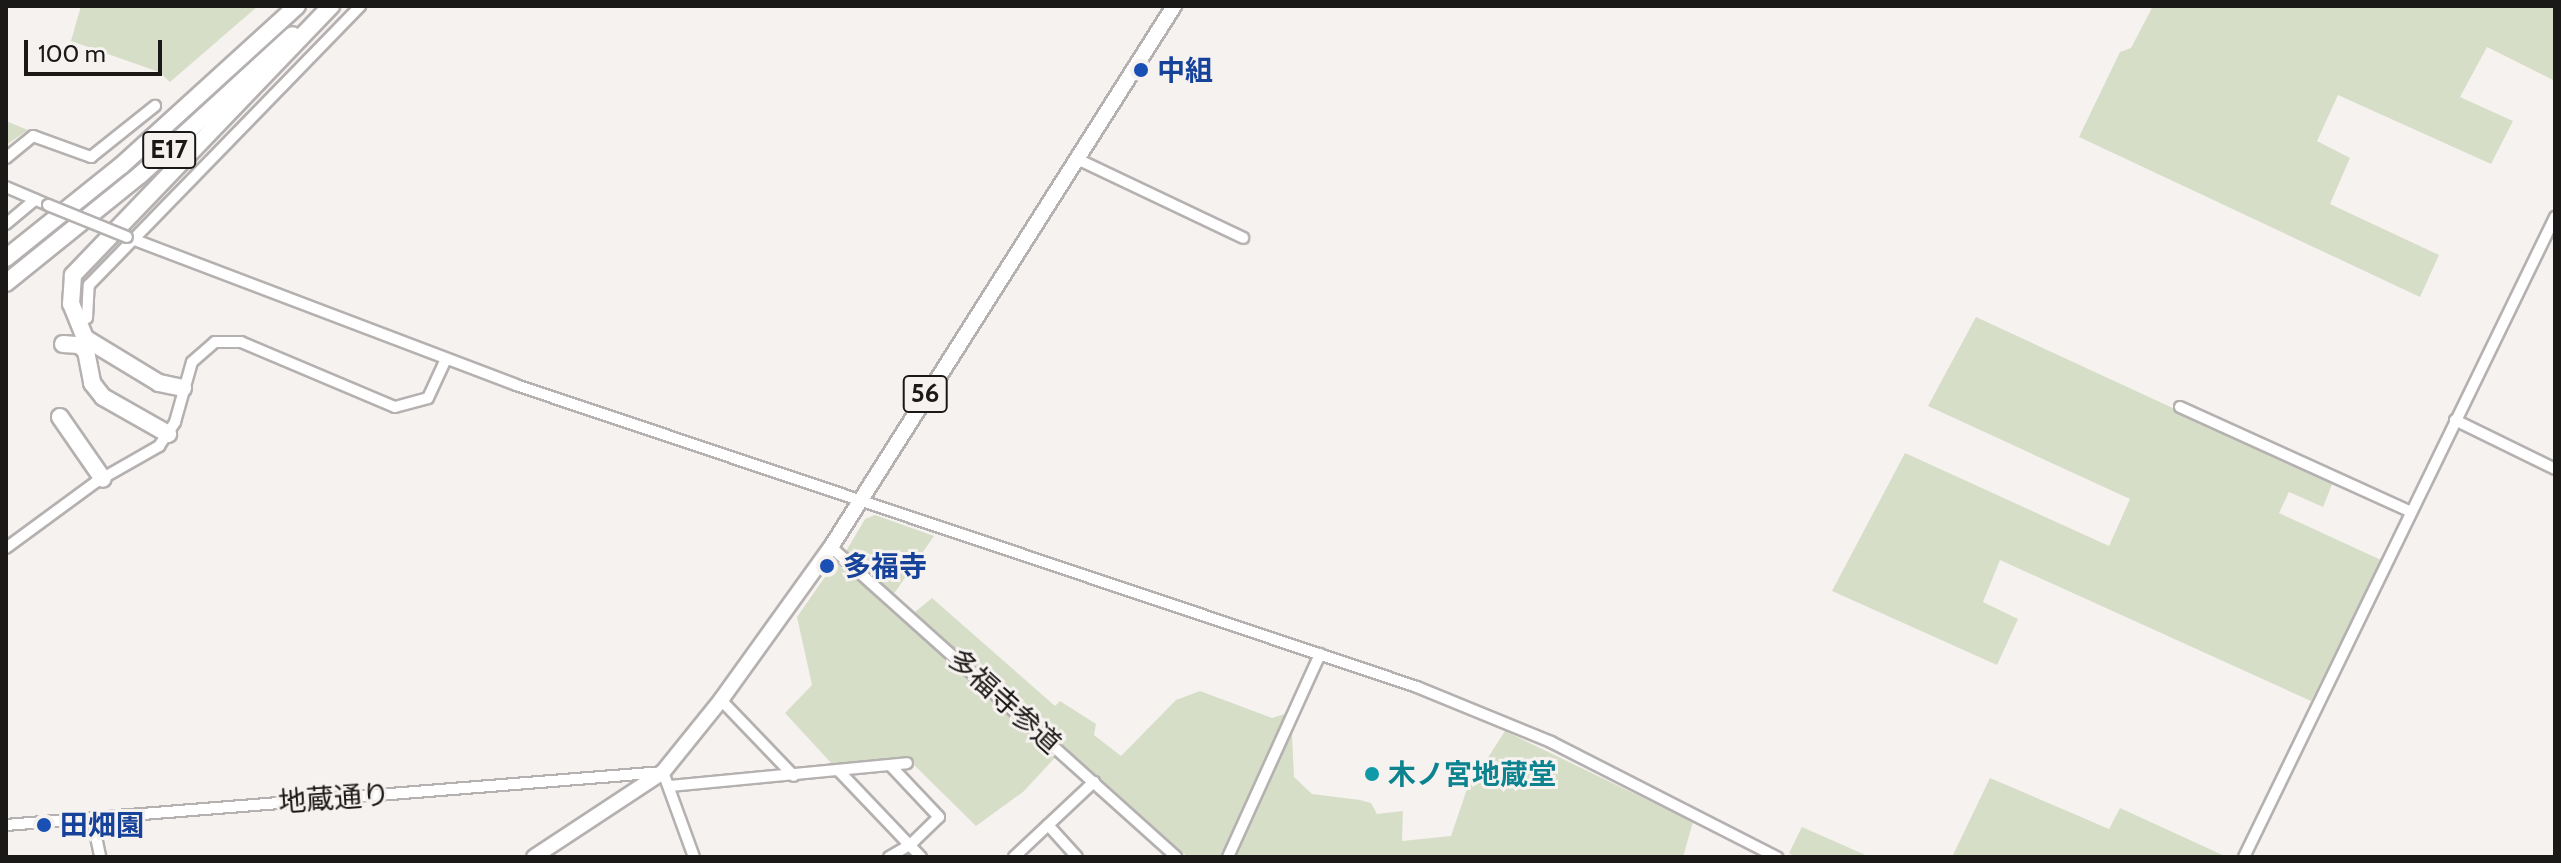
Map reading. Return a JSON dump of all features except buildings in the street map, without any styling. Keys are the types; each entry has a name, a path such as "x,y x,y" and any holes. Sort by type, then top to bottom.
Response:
{"highway":[{"name":"E17","path":"6,256 133,156 297,6"},
{"name":"E17","path":"6,283 176,144 323,6"},
{"path":"183,388 159,383 85,338 71,304 73,275 331,6"},
{"path":"63,344 79,345 86,351 92,383 103,397 168,434"},
{"path":"60,417 103,479"}],"main road":[{"name":"56","path":"534,857 663,772 721,700 831,547 1174,6"}],"street":[{"path":"87,318 89,285 360,6"},
{"path":"6,158 33,136 91,157 155,106"},
{"path":"1077,159 1243,238"},
{"path":"6,187 132,239 446,359 1320,654 1525,730 1777,857"},
{"path":"6,224 35,200"},
{"path":"2244,857 2555,217"},
{"path":"6,548 103,479 149,455 168,434 183,388 201,351 229,340 378,403 411,407 435,389 446,359"},
{"path":"2180,407 2411,512"},
{"path":"2455,420 2555,469"},
{"name":"多福寺参道","path":"831,547 1094,782 1163,853 1176,857"},
{"path":"1228,857 1320,654"},
{"path":"721,700 794,776"},
{"path":"670,786 907,763"},
{"path":"889,857 910,845 939,817 890,765"},
{"path":"839,771 921,857"},
{"path":"663,772 694,857"},
{"name":"地蔵通り","path":"6,825 663,772"},
{"path":"1014,857 1094,782"},
{"path":"92,818 100,857"},
{"path":"1048,825 1077,857"}],"green space":[{"path":"81,6 258,6 170,82 159,72 71,41"},
{"path":"2153,6 2555,6 2555,81 2487,47 2460,97 2513,121 2491,164 2338,95 2317,141 2350,158 2330,204 2439,255 2420,297 2079,137 2120,52 2131,48"},
{"path":"6,121 28,130 6,145"},
{"path":"1976,317 2333,482 2323,507 2289,492 2279,513 2381,560 2311,701 2000,560 1983,602 2018,619 1997,665 1832,591 1905,453 2109,546 2130,499 1928,406"},
{"path":"875,515 934,536 893,595 845,553 865,519"},
{"path":"836,561 904,621 932,598 1055,706 1060,701 1096,724 1094,735 1121,756 1176,700 1200,691 1272,718 1291,712 1294,777 1312,794 1371,803 1377,814 1403,811 1402,841 1451,836 1466,792 1505,731 1693,822 1683,857 1188,857 1065,747 1023,792 976,826 907,758 833,765 785,713 812,685 797,617"},
{"path":"1990,778 2109,829 2120,808 2227,857 1952,857"},
{"path":"1802,827 1870,857 1795,857 1789,853"}],"place":[{"name":"中組","path":"1141,70"},
{"name":"多福寺","path":"827,566"},
{"name":"木ノ宮地蔵堂","path":"1372,774"},
{"name":"田畑園","path":"44,825"}]}
